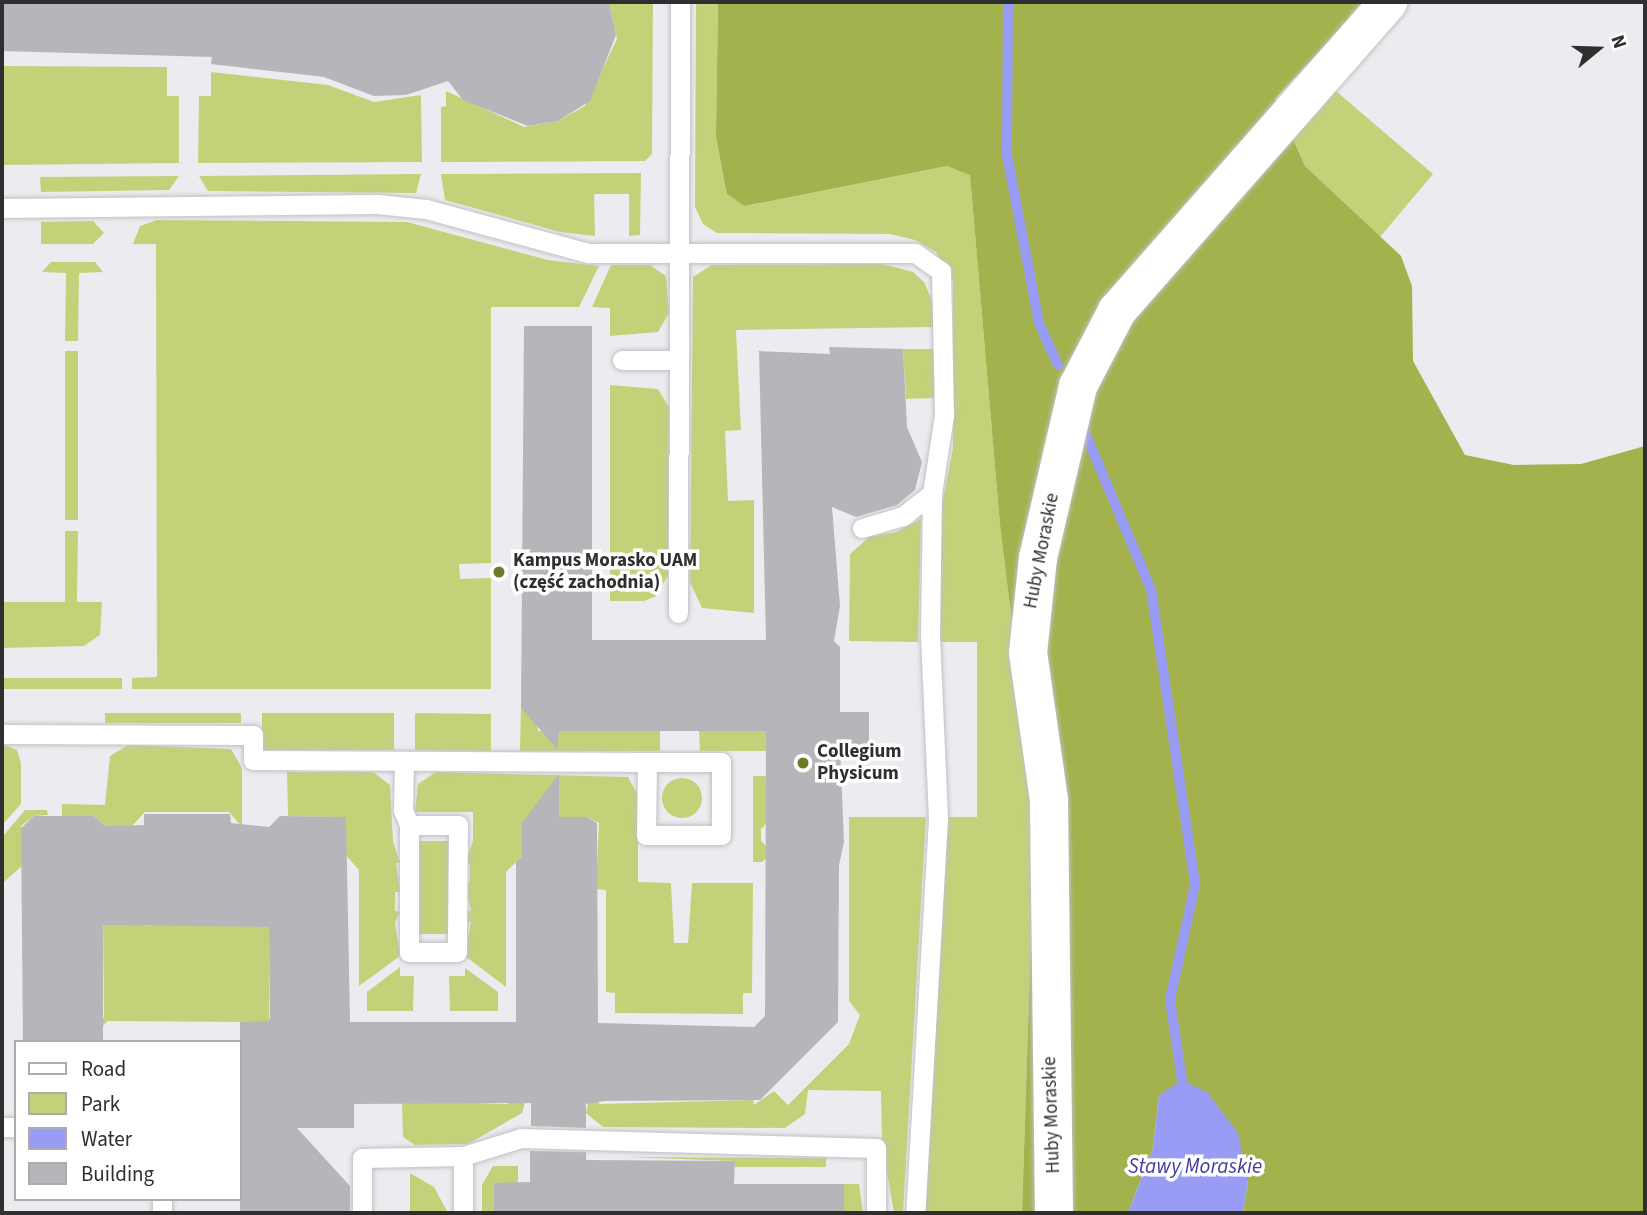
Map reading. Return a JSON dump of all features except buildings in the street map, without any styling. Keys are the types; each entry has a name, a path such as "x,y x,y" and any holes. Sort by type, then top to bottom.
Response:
{"street":[{"name":"Huby Moraskie","path":"1054,1213 1049,800 1028,653 1038,558 1077,386 1117,311 1388,2"}],"lane":[{"path":"678,613 677,360 682,253 680,2"},
{"path":"2,208 377,204 426,209 588,254 870,251 915,253 930,260 941,271 945,287 944,415 932,493 930,635 938,819 915,1213"},
{"path":"622,360 677,360"},
{"path":"862,528 903,516 932,493"},
{"path":"2,734 253,735 253,760 721,762 721,835 646,835 647,762"},
{"path":"404,761 403,810 409,825 409,952 457,952 458,825 409,825"},
{"path":"362,1213 362,1158 463,1156 521,1138 876,1148 876,1213"},
{"path":"463,1156 463,1213"}],"green space":[{"path":"609,2 653,2 652,154 645,161 441,162 441,107 446,106 446,91 524,127 558,121 585,106 617,39"},
{"path":"696,2 718,2 716,136 746,206 947,166 970,174 1000,525 1035,812 1022,1213 923,1213 947,817 977,817 977,642 939,642 942,505 953,448 953,281 936,252 915,240 890,234 717,233 703,224 695,207"},
{"path":"718,2 1365,2 1275,99 1305,166 1401,256 1412,286 1413,361 1465,455 1514,465 1581,464 1645,446 1645,1213 1243,1213 1248,1181 1159,1095 1153,1148 1128,1213 1022,1213 1035,812 1000,525 970,175 947,166 745,206 727,194 716,136"},
{"path":"2,66 167,67 167,96 179,96 179,163 2,165"},
{"path":"211,72 328,85 374,102 421,95 422,162 198,163 199,96 211,96"},
{"path":"1330,86 1433,174 1380,237 1305,166 1289,131"},
{"path":"641,173 640,235 629,236 629,194 594,194 595,236 560,232 445,200 441,174"},
{"path":"421,174 416,193 208,191 199,176"},
{"path":"179,176 169,190 41,192 40,177"},
{"path":"157,220 407,222 548,260 599,266 579,307 491,307 491,563 459,564 460,579 491,578 491,689 132,689 132,678 157,677 156,244 133,244 140,226"},
{"path":"93,221 104,233 93,244 41,244 41,222"},
{"path":"51,262 95,262 103,272 79,273 78,341 65,341 66,273 42,272"},
{"path":"883,264 913,272 924,282 935,308 934,327 736,330 741,430 725,431 728,501 754,500 754,613 702,608 690,582 693,277 712,265"},
{"path":"611,265 650,265 666,276 669,313 658,332 610,336 610,308 592,307"},
{"path":"903,349 934,349 934,398 906,399"},
{"path":"65,351 78,351 78,520 65,520"},
{"path":"610,385 658,389 669,407 668,575 656,596 644,601 610,601"},
{"path":"921,519 918,642 849,641 850,554 869,537 896,532"},
{"path":"65,531 78,531 77,602 102,602 100,635 84,646 2,648 2,602 65,602"},
{"path":"2,678 122,678 122,689 2,689"},
{"path":"521,708 537,713 538,731 660,731 660,751 520,751"},
{"path":"105,713 241,713 241,723 105,723"},
{"path":"262,713 394,713 394,750 262,750"},
{"path":"415,713 491,714 491,751 415,750"},
{"path":"699,731 766,731 766,751 700,751"},
{"path":"4,745 17,750 21,763 21,804 4,823"},
{"path":"128,745 231,749 242,768 242,827 229,812 145,812 131,827 105,826 94,816 62,816 62,804 105,805 110,756"},
{"path":"287,772 373,772 390,785 393,841 400,863 396,863 400,892 395,892 395,911 400,912 395,922 400,956 359,986 359,870 342,851 345,822 339,817 288,816"},
{"path":"436,772 628,777 638,795 638,882 671,883 674,943 688,943 692,883 753,883 752,993 743,993 743,1014 615,1013 615,993 606,992 606,890 596,889 599,823 587,817 527,817 522,823 526,852 506,872 506,987 465,956 471,922 465,922 465,912 471,911 465,883 470,882 470,864 465,863 473,841 473,812 415,812 418,784"},
{"path":"753,776 766,776 766,812 771,818 761,829 761,841 773,852 762,862 753,862"},
{"path":"682,778 696,784 702,798 696,812 682,818 668,812 662,798 668,784"},
{"path":"25,810 47,810 48,815 34,816 21,826 23,865 4,882 4,835"},
{"path":"849,817 926,817 903,1213 894,1213 882,1143 881,1091 808,1090 805,1114 785,1128 603,1127 586,1113 590,1094 600,1104 753,1100 754,1105 774,1091 788,1105 849,1044 860,1015 849,1001"},
{"path":"415,841 451,841 451,934 415,934"},
{"path":"270,888 269,1018 279,1028 245,1022 108,1021 97,1031 94,1027 104,1017 103,915 147,926"},
{"path":"400,967 400,976 414,976 413,1011 367,1011 367,992"},
{"path":"465,968 498,992 498,1011 450,1011 449,976 465,976"},
{"path":"522,1094 526,1099 522,1113 468,1144 415,1145 403,1137 402,1101 507,1104"},
{"path":"625,1157 826,1158 826,1167 735,1167 735,1161"},
{"path":"493,1166 518,1166 518,1183 494,1183 494,1213 482,1213 482,1185"},
{"path":"410,1173 434,1187 448,1213 410,1213"},
{"path":"844,1184 859,1184 863,1213 844,1213"}],"water":[{"name":"Stawy Moraskie","path":"1182,1080 1207,1092 1238,1133 1248,1181 1243,1213 1128,1213 1153,1148 1159,1095"}],"waterway":[{"path":"1008,2 1007,155 1039,323 1058,365"},
{"path":"1084,430 1151,589 1195,885 1170,1000 1182,1080"}],"place":[{"name":"Kampus Morasko UAM (część zachodnia)","path":"499,572"},
{"name":"Collegium Physicum","path":"803,763"}]}
